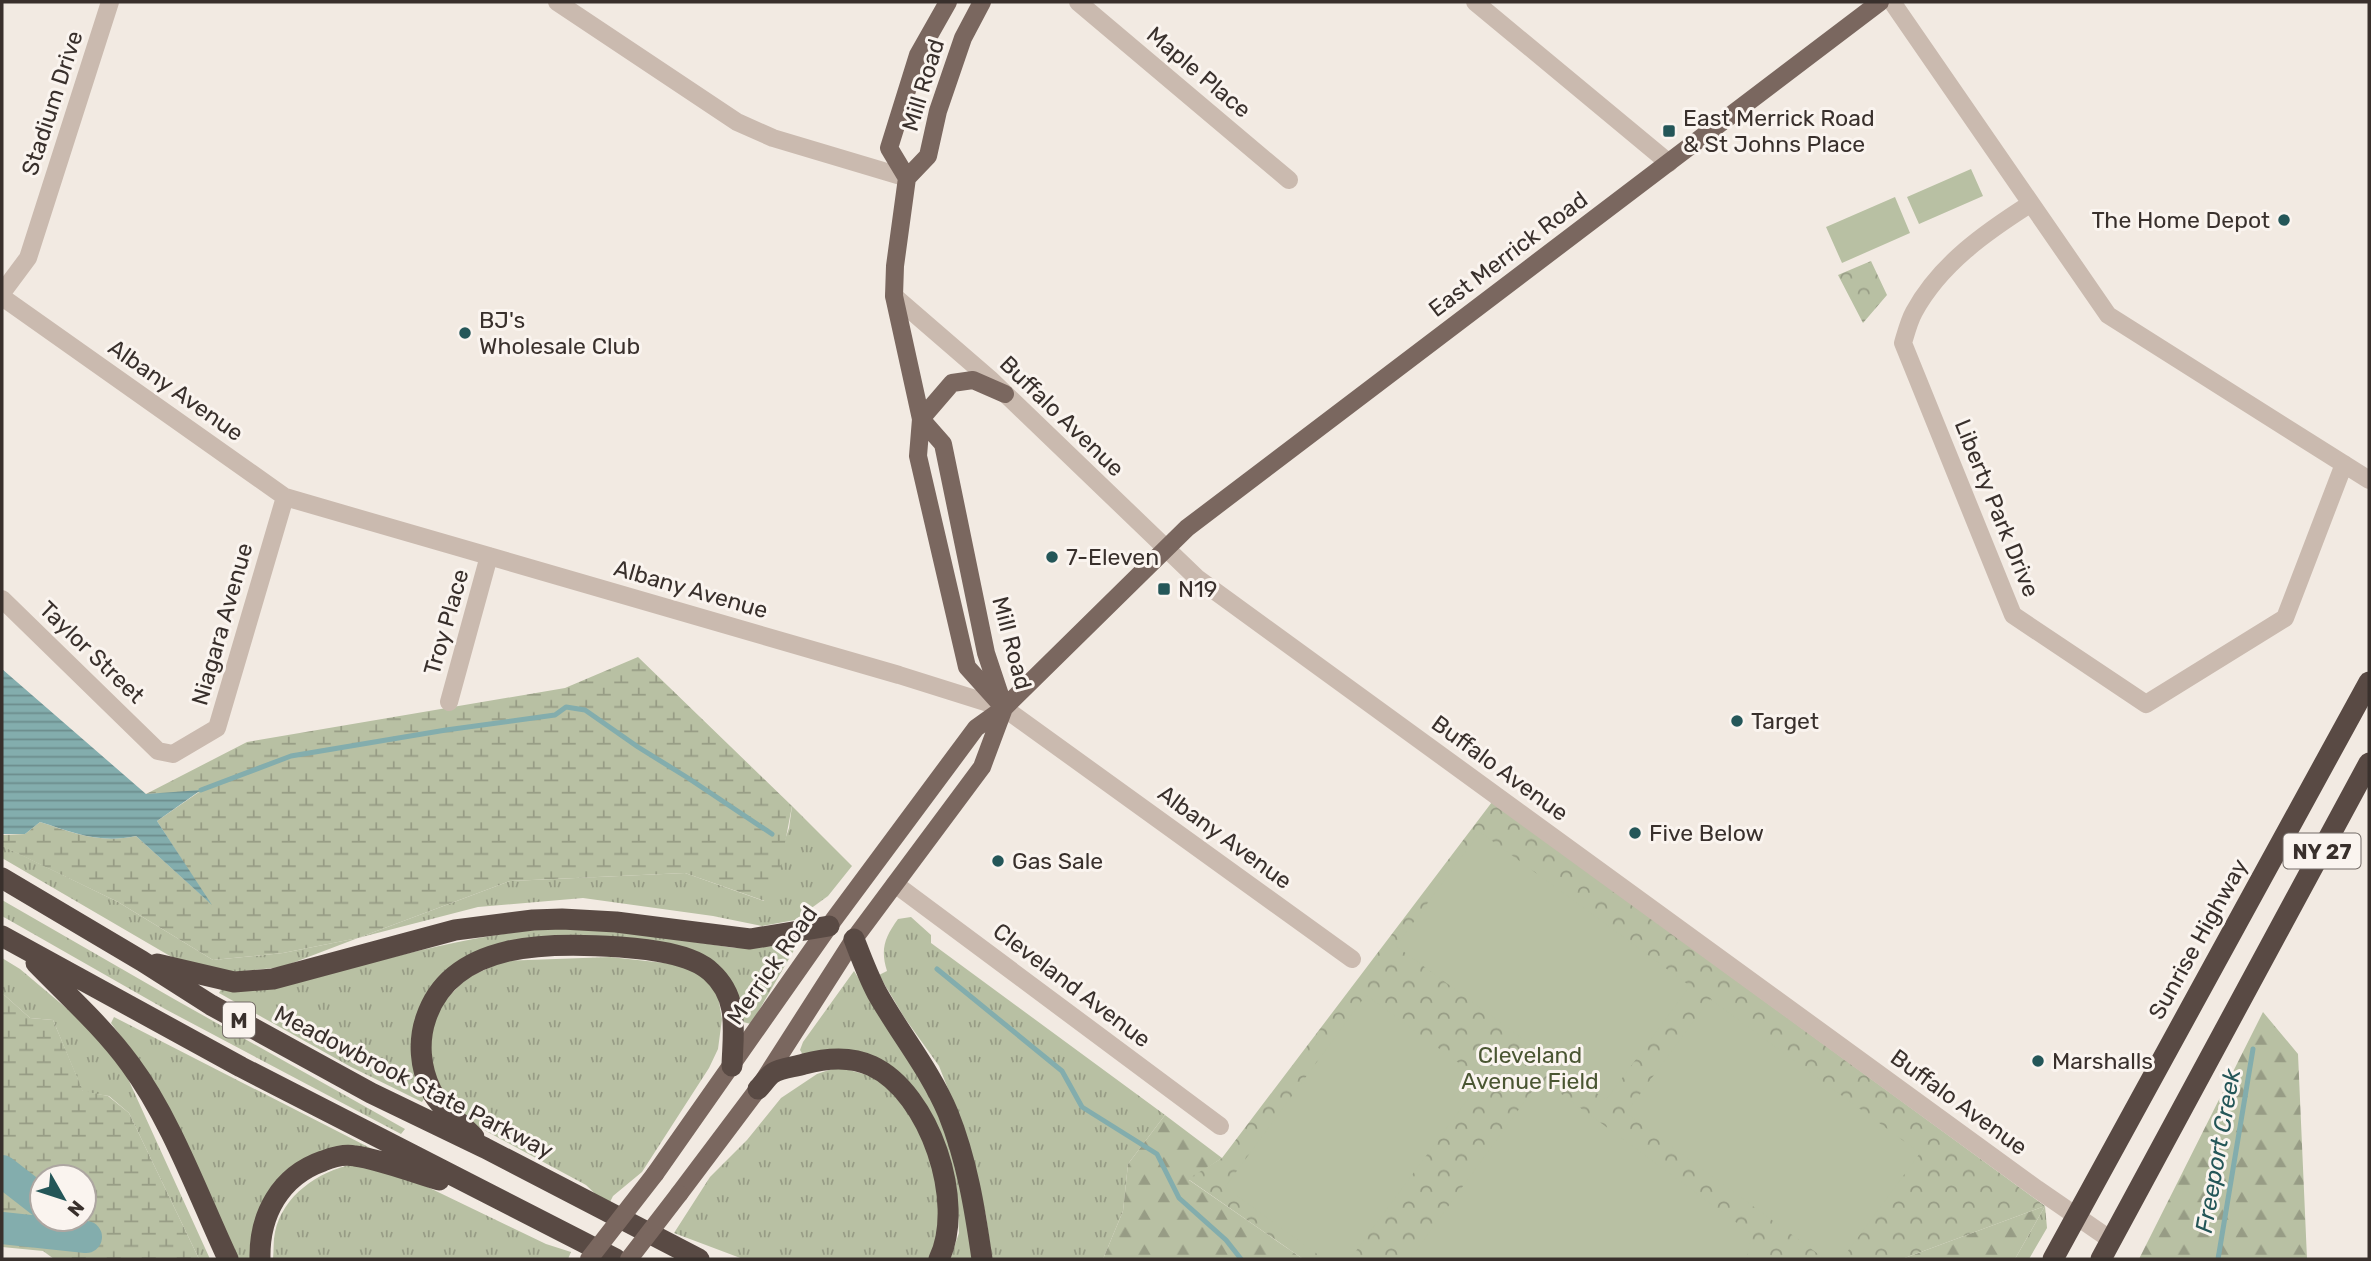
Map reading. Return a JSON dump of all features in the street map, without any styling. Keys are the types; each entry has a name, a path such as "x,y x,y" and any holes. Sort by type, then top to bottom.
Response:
{"highway":[{"name":"Sunrise Highway","path":"2053,1259 2369,681"},
{"name":"NY 27","path":"2101,1259 2369,762"},
{"name":"Meadowbrook State Parkway","path":"2,878 211,1005 371,1093 699,1259"},
{"path":"142,961 234,982 273,979 485,924 562,919 616,922 750,939 829,926"},
{"name":"M","path":"2,936 241,1067 616,1259"},
{"path":"853,939 876,991 929,1074 947,1111 958,1142 975,1211 982,1259"},
{"path":"485,1149 432,1093 423,1071 421,1048 429,1009 440,989 456,973 479,959 505,952 557,945 590,945 643,949 692,960 711,971 727,993 733,1009 732,1066"},
{"path":"23,948 112,1041 132,1066 160,1112 228,1259"},
{"path":"758,1088 773,1073 819,1060 847,1059 870,1065 887,1075 909,1095 936,1149 945,1182 949,1218 945,1247 939,1259"},
{"path":"260,1259 262,1225 280,1191 286,1183 309,1166 331,1158 352,1155 481,1192"}],"main road":[{"name":"Mill Road","path":"907,178 889,148 918,55 948,2"},
{"name":"Mill Road","path":"982,2 963,38 938,111 928,156 907,178 895,266 894,296 921,419 918,456 967,667 1004,708"},
{"name":"East Merrick Road","path":"1167,547 1187,528 1275,460 1880,2"},
{"path":"921,419 952,383 974,380 1005,394"},
{"name":"Mill Road","path":"921,419 943,444 986,653 1004,708"},
{"name":"Merrick Road","path":"589,1259 655,1174 829,926 976,728 1004,708 1167,547"},
{"name":"Merrick Road","path":"629,1259 758,1088 853,939 982,767 1004,708"}],"street":[{"name":"Stadium Drive","path":"2,295 28,258 110,2"},
{"path":"557,2 737,122 773,138 907,178"},
{"name":"Maple Place","path":"1077,2 1289,180"},
{"path":"1475,2 1670,163"},
{"path":"1892,2 2108,314 2369,480"},
{"name":"Liberty Park Drive","path":"2030,204 1985,233 1937,278 1913,313 1903,343 2013,615 2146,704 2285,618 2344,464"},
{"name":"Albany Avenue","path":"2,295 285,497 900,675 1004,708 1352,960"},
{"name":"Buffalo Avenue","path":"894,296 1005,394 1198,578 2111,1240"},
{"name":"Niagara Avenue","path":"147,741 158,751 173,754 217,728 285,497"},
{"name":"Troy Place","path":"449,702 489,556"},
{"name":"Taylor Street","path":"2,599 147,741"},
{"name":"Cleveland Avenue","path":"895,884 1220,1126"}],"green space":[{"path":"1971,169 1983,196 1919,224 1907,197"},
{"path":"1895,197 1910,233 1842,263 1826,227"},
{"path":"1871,261 1887,295 1863,323 1838,275"},
{"path":"638,657 792,806 780,869 765,901 685,873 510,881 358,938 283,953 213,960 118,902 2,846 3,835 25,834 40,822 99,838 136,836 209,902 157,821 199,792 146,794 247,742 565,688"},
{"name":"Cleveland Avenue Field","path":"1492,802 2045,1206 1902,1259 1303,1259 1188,1179 1222,1158"},
{"path":"792,806 852,866 828,896 795,920 762,926 713,916 583,898 478,907 358,938 510,881 685,873 764,901 789,828"},
{"path":"1480,832 1690,986 1606,1100 1396,946"},
{"path":"2,834 3,846 118,902 213,960 283,953 358,938 282,967 224,973 182,963 2,858"},
{"path":"2,900 405,1129 401,1134 165,1009 2,916"},
{"path":"911,917 931,935 931,943 1165,1115 1128,1164 1123,1211 1103,1259 992,1259 986,1216 967,1137 939,1066 904,1017 879,975 887,971 884,950 890,932 898,919"},
{"path":"558,928 614,930 735,948 797,945 751,1024 743,1022 734,990 714,965 524,941 435,985 425,1097 422,1102 351,1067 219,993 222,988 279,986 463,941"},
{"path":"610,957 674,964 700,972 721,995 719,1002 722,1019 718,1049 709,1068 642,1172 613,1196 608,1206 586,1185 471,1123 453,1110 434,1077 428,1039 442,1003 467,978 504,961"},
{"path":"2,958 20,969 84,1023 124,1070 210,1259 199,1259 129,1113 109,1096 83,1092 53,1020 30,1018 2,993"},
{"path":"854,971 899,1041 939,1114 957,1167 975,1259 950,1259 959,1233 957,1192 941,1141 911,1085 803,1055 800,1050"},
{"path":"2,993 30,1018 53,1020 83,1091 108,1096 129,1113 199,1259 54,1259 43,1251 2,1247"},
{"path":"1366,995 1482,1080 1350,1259 1324,1259 1225,1187"},
{"path":"1710,999 1920,1153 1842,1259 1825,1259 1626,1113"},
{"path":"2263,1012 2298,1054 2307,1259 2139,1259"},
{"path":"114,1017 376,1151 296,1165 255,1259 236,1259 136,1057 111,1023"},
{"path":"838,1067 882,1079 911,1112 931,1159 944,1220 934,1259 743,1259 674,1233 710,1177 747,1140 781,1098 817,1074"},
{"path":"1541,1079 1752,1234 1746,1259 1410,1259"},
{"path":"1165,1115 1222,1158 1189,1180 1303,1259 1103,1259 1123,1211 1128,1164"},
{"path":"353,1164 411,1179 546,1244 571,1252 568,1259 273,1259 274,1235 279,1219 294,1196 315,1179"},
{"path":"2045,1206 2047,1228 2029,1259 2015,1259"},
{"path":"2045,1206 2015,1259 1902,1259"}],"water":[{"path":"2,669 146,794 201,790 157,821 212,905 136,836 99,838 40,822 25,834 2,834"}],"waterway":[{"path":"201,790 291,756 555,715 566,707 585,710 772,834"},
{"path":"937,969 1062,1071 1082,1107 1157,1154 1179,1198 1226,1240 1241,1259"},
{"name":"Freeport Creek","path":"2218,1259 2253,1049"},
{"path":"2,1171 28,1191"},
{"path":"2,1228 86,1237"}],"place":[{"name":"East Merrick Road & St Johns Place","path":"1669,131"},
{"name":"The Home Depot","path":"2284,220"},
{"name":"BJ's Wholesale Club","path":"465,333"},
{"name":"7-Eleven","path":"1052,557"},
{"name":"N19","path":"1164,589"},
{"name":"Target","path":"1737,721"},
{"name":"Five Below","path":"1635,833"},
{"name":"Gas Sale","path":"998,861"},
{"name":"Marshalls","path":"2038,1061"}]}
